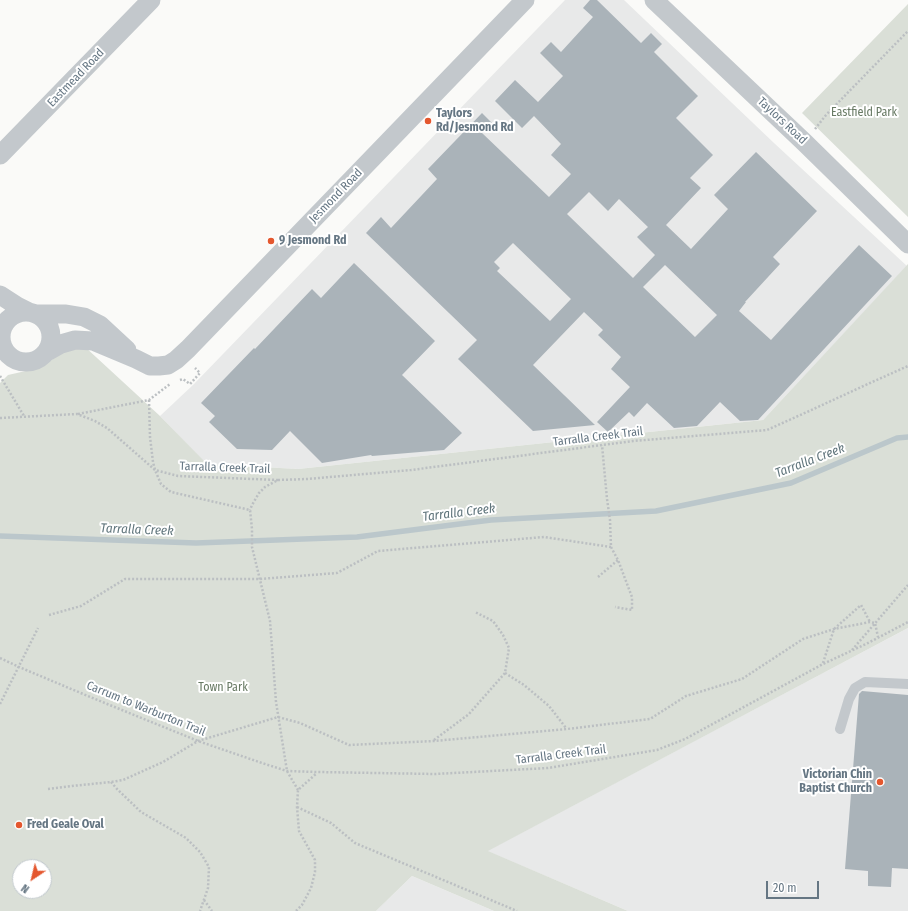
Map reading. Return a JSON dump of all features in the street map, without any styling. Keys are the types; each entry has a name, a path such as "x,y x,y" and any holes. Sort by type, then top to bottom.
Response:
{"street":[{"name":"Eastmead Road","path":"0,155 151,0"},
{"name":"Jesmond Road","path":"45,353 61,344 75,340 93,341 150,366 168,365 176,360 526,0"},
{"name":"Taylors Road","path":"654,0 804,142 908,244"},
{"path":"0,295 17,306 43,318 50,331 51,339 45,353 40,358 0,368"},
{"path":"27,362 10,356 5,350 1,342 1,330 5,323 15,314 22,312 33,313"},
{"name":"Jesmond Road","path":"33,313 66,314 84,317 100,325 136,359"}],"lane":[{"path":"840,729 848,699 855,688 866,682 908,684"}],"path":[{"path":"804,142 826,115 908,31"},
{"path":"178,380 183,379 190,384 200,373 181,356"},
{"name":"Tarralla Creek Trail","path":"0,418 77,414 95,421 107,428 155,470 178,476 278,480 307,479 411,470 633,441 767,430 908,366"},
{"path":"0,376 24,416"},
{"path":"77,414 149,400 166,386 174,382"},
{"path":"149,400 150,437 153,462 161,484 171,492 250,510 252,547 270,621 276,702 287,771 298,790 297,807 299,831 315,860 315,872 311,888 302,905 296,911"},
{"path":"602,445 610,520 611,546 632,597 632,610 615,607"},
{"name":"Tarralla Creek Trail","path":"250,510 259,492 278,480"},
{"path":"49,615 81,606 125,579 260,579 337,573 378,551 544,537 611,546"},
{"path":"598,577 618,560"},
{"path":"851,651 908,585"},
{"path":"823,664 834,629 861,605 870,622"},
{"path":"434,741 470,714 505,673 509,648 503,635 493,622 475,612"},
{"path":"48,789 123,780 163,762 198,741 278,718 300,724 349,745 434,741 567,729 650,719 686,696 742,679 803,639 834,629 870,622 875,623"},
{"name":"Tarralla Creek Trail","path":"287,771 435,774 548,768 656,750 685,739 823,664 908,622"},
{"path":"875,623 878,638"},
{"path":"0,704 38,628"},
{"name":"Carrum to Warburton Trail","path":"0,658 198,741 287,771"},
{"path":"505,673 524,685 549,706 567,729"},
{"path":"298,790 317,772"},
{"path":"111,782 117,790 141,812 186,838 200,852 209,867 208,888 200,911"},
{"path":"297,807 330,823 355,843 517,911"},
{"path":"204,900 212,911"}],"shaded area":[{"path":"565,0 624,0 774,143 907,266 763,420 298,469 206,464 160,416 194,384"},
{"path":"908,628 908,911 628,911 487,851"},
{"path":"412,876 494,911 376,911"}],"green space":[{"name":"Eastfield Park","path":"908,4 908,217 802,113"},
{"name":"Town Park","path":"908,264 908,628 488,851 628,911 494,911 412,876 376,911 0,911 0,383 8,375 39,368 62,353 84,346 160,416 207,464 298,469 763,420"}],"building":[{"path":"590,0 597,0 641,43 651,33 662,44 654,52 698,96 676,118 713,155 690,178 701,188 666,225 691,249 728,209 714,195 756,152 817,211 773,257 780,264 745,302 739,311 771,340 859,245 892,276 758,420 740,421 720,402 697,426 674,428 647,403 634,417 629,412 608,432 597,422 630,387 611,369 621,357 598,335 603,330 584,312 533,365 595,425 533,431 458,359 477,340 366,233 381,217 391,228 437,179 428,169 482,113 492,123 482,133 549,197 571,174 551,155 561,144 534,116 522,128 495,101 515,80 538,102 563,76 540,53 551,42 561,52 593,17 583,8","holes":["589,192 608,211 619,199 648,227 637,237 655,255 633,278 567,214","513,243 571,299 550,321 497,271 500,268 494,262","665,265 717,315 695,337 643,287"]},
{"path":"354,263 435,341 402,375 462,433 444,450 371,455 322,463 290,431 272,450 237,449 209,422 215,416 201,403 312,289 321,298"},
{"name":"Victorian Chin Baptist Church","path":"862,691 908,695 908,869 892,868 891,887 868,886 868,871 845,869 859,694"}],"waterway":[{"name":"Tarralla Creek","path":"0,536 196,543 357,537 491,520 656,511 791,483 897,438 908,437"}],"place":[{"name":"Taylors Rd/Jesmond Rd","path":"428,121"},
{"name":"9 Jesmond Rd","path":"271,241"},
{"name":"Victorian Chin Baptist Church","path":"880,782"},
{"name":"Fred Geale Oval","path":"19,825"}]}
